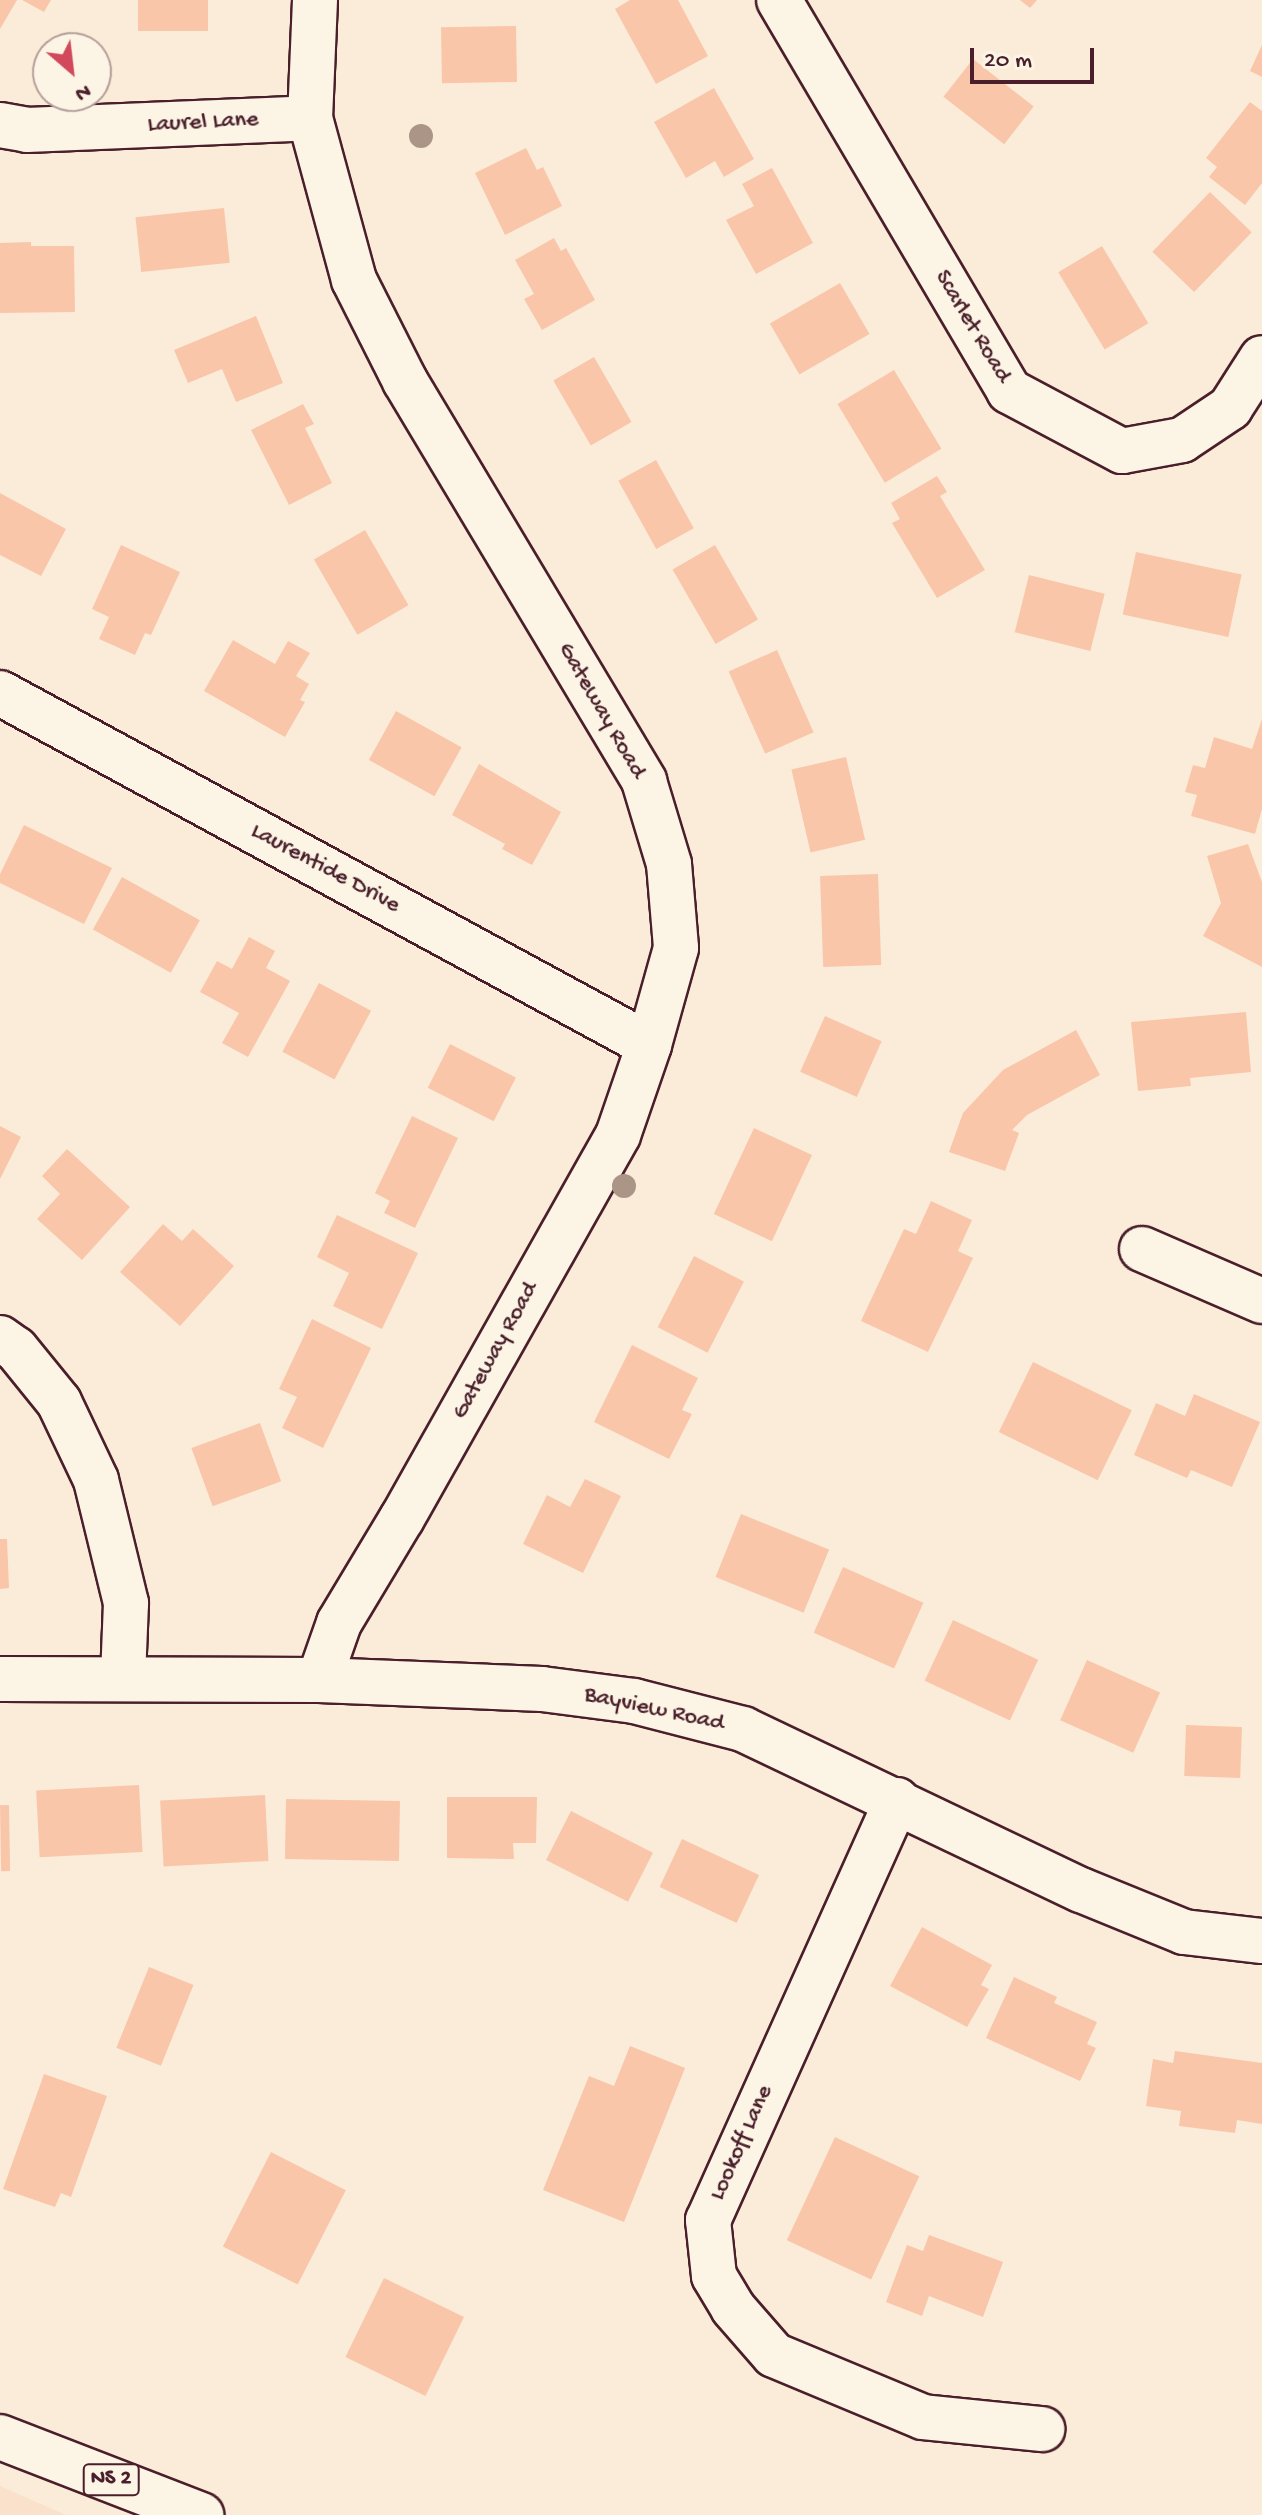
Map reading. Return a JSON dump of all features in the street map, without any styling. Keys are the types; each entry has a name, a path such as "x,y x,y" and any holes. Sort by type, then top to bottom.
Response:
{"street":[{"name":"Gateway Road","path":"315,0 310,118 354,280 405,381 644,781 669,864 676,948 649,1045 618,1135 410,1505 339,1623 319,1680"},
{"name":"Scarlet Road","path":"800,10 1009,391 1122,451 1182,440 1230,408 1262,358"},
{"name":"Laurel Lane","path":"0,125 27,130 310,118"},
{"name":"Laurentide Drive","path":"0,693 649,1045"},
{"path":"1142,1249 1262,1301"},
{"path":"0,1338 16,1349 59,1402 96,1480 126,1603 123,1679"},
{"name":"Bayview Road","path":"0,1679 319,1680 542,1689 634,1701 743,1729 1081,1890 1184,1932 1262,1941"},
{"name":"Lookoff Lane","path":"897,1800 708,2220 714,2276 733,2308 774,2355 923,2417 1042,2429"},
{"name":"NS 2","path":"0,2437 201,2515"}],"shaded area":[{"path":"0,2486 66,2515 0,2515"}],"building":[{"path":"0,0 17,0 0,29"},
{"path":"22,0 51,0 44,12"},
{"path":"138,0 208,0 208,31 138,31"},
{"path":"630,0 678,0 708,56 656,84 615,9"},
{"path":"1020,0 1037,0 1030,8"},
{"path":"516,26 517,82 442,83 441,27"},
{"path":"1262,45 1262,77 1250,71"},
{"path":"973,59 1034,106 1004,144 943,97"},
{"path":"714,88 754,159 724,177 715,161 686,178 654,122"},
{"path":"1250,102 1262,111 1262,183 1245,205 1209,177 1217,167 1206,158"},
{"path":"526,148 537,170 543,167 562,206 505,235 475,173"},
{"path":"772,168 813,243 756,274 726,220 754,206 742,184"},
{"path":"1210,192 1252,232 1194,292 1152,252"},
{"path":"224,208 230,263 141,272 135,217"},
{"path":"554,238 561,251 566,248 595,300 542,330 524,299 534,294 515,260"},
{"path":"31,242 31,246 74,246 75,312 0,313 0,243"},
{"path":"1102,246 1148,323 1105,349 1058,272"},
{"path":"840,283 870,334 799,375 770,324"},
{"path":"256,316 283,383 236,402 222,369 188,383 174,350"},
{"path":"594,357 632,422 591,445 553,381"},
{"path":"894,370 941,449 885,483 837,404"},
{"path":"303,404 314,424 305,428 332,483 289,505 251,430"},
{"path":"656,460 694,528 656,549 618,481"},
{"path":"937,476 947,492 940,496 985,570 937,598 892,523 900,519 891,503"},
{"path":"0,493 66,529 41,576 0,555"},
{"path":"365,530 409,605 357,635 314,560"},
{"path":"121,545 180,572 151,635 145,633 135,655 99,639 109,617 92,609"},
{"path":"715,545 758,619 716,644 673,570"},
{"path":"1136,552 1242,574 1228,637 1123,615"},
{"path":"1029,575 1105,594 1090,651 1015,632"},
{"path":"233,640 275,664 288,641 310,653 296,676 309,684 300,700 305,702 285,737 204,691"},
{"path":"777,650 814,732 765,754 729,672"},
{"path":"396,711 462,747 434,796 369,760"},
{"path":"1262,719 1262,809 1255,834 1191,816 1197,795 1185,792 1193,765 1205,768 1214,737 1252,749"},
{"path":"846,757 865,840 811,852 791,770"},
{"path":"479,764 561,812 532,865 502,849 505,844 452,815"},
{"path":"24,825 112,868 84,924 0,883 0,874"},
{"path":"1248,844 1262,882 1262,967 1203,936 1221,903 1207,856"},
{"path":"878,874 881,965 823,967 820,876"},
{"path":"122,877 200,920 171,973 93,929"},
{"path":"249,937 275,951 266,968 290,981 248,1057 222,1043 239,1013 200,992 217,961 232,969"},
{"path":"319,983 371,1011 334,1080 282,1052"},
{"path":"1246,1012 1251,1072 1190,1078 1191,1086 1138,1091 1131,1022"},
{"path":"825,1016 882,1041 857,1097 800,1072"},
{"path":"1076,1030 1100,1075 1027,1115 1012,1130 1019,1133 1005,1171 949,1152 963,1113 1003,1070"},
{"path":"450,1044 516,1078 494,1121 428,1088"},
{"path":"412,1116 458,1138 415,1228 384,1213 390,1201 375,1193"},
{"path":"0,1126 21,1137 0,1179"},
{"path":"754,1128 812,1155 772,1241 714,1214"},
{"path":"67,1149 130,1207 82,1260 37,1219 60,1194 42,1176"},
{"path":"931,1201 972,1220 958,1251 973,1258 928,1352 861,1321 904,1229 916,1234"},
{"path":"337,1215 418,1253 382,1329 333,1306 349,1273 317,1257"},
{"path":"163,1224 182,1241 193,1229 234,1266 180,1326 120,1272"},
{"path":"694,1256 744,1281 708,1353 658,1327"},
{"path":"312,1319 371,1348 323,1448 282,1428 297,1397 279,1389"},
{"path":"632,1345 698,1378 682,1410 692,1414 669,1459 594,1422"},
{"path":"1033,1362 1132,1410 1098,1480 999,1432"},
{"path":"1194,1394 1260,1422 1232,1487 1191,1470 1187,1478 1134,1455 1156,1403 1185,1416"},
{"path":"260,1423 281,1481 213,1506 191,1448"},
{"path":"585,1479 621,1496 583,1573 523,1544 547,1495 570,1507"},
{"path":"741,1514 829,1550 804,1613 716,1577"},
{"path":"0,1539 7,1539 9,1588 0,1589"},
{"path":"843,1567 923,1603 894,1669 814,1633"},
{"path":"953,1620 1038,1660 1010,1720 925,1681"},
{"path":"1087,1660 1160,1693 1133,1753 1060,1720"},
{"path":"1186,1725 1242,1727 1240,1778 1184,1776"},
{"path":"139,1785 143,1852 40,1857 36,1790"},
{"path":"265,1795 268,1861 164,1866 160,1800"},
{"path":"447,1797 537,1797 536,1843 513,1843 514,1859 447,1858"},
{"path":"286,1799 400,1801 399,1861 285,1859"},
{"path":"0,1805 9,1805 10,1871 1,1871"},
{"path":"571,1811 653,1853 628,1902 546,1860"},
{"path":"682,1839 759,1875 737,1923 660,1887"},
{"path":"922,1927 992,1965 981,1985 989,1989 967,2027 890,1986"},
{"path":"149,1967 194,1985 161,2066 116,2048"},
{"path":"1014,1977 1057,1997 1054,2003 1097,2022 1087,2044 1096,2048 1080,2081 986,2038"},
{"path":"630,2046 685,2068 624,2222 543,2190 589,2076 614,2086"},
{"path":"1175,2051 1262,2063 1262,2124 1237,2120 1235,2133 1179,2126 1181,2111 1146,2106 1153,2059 1173,2063"},
{"path":"44,2074 107,2096 71,2197 61,2193 55,2207 3,2189"},
{"path":"835,2137 919,2176 871,2280 787,2240"},
{"path":"271,2152 346,2190 298,2285 223,2246"},
{"path":"929,2235 1003,2262 983,2317 929,2296 922,2316 886,2302 907,2245 923,2251"},
{"path":"384,2278 464,2317 425,2396 345,2357"}]}
